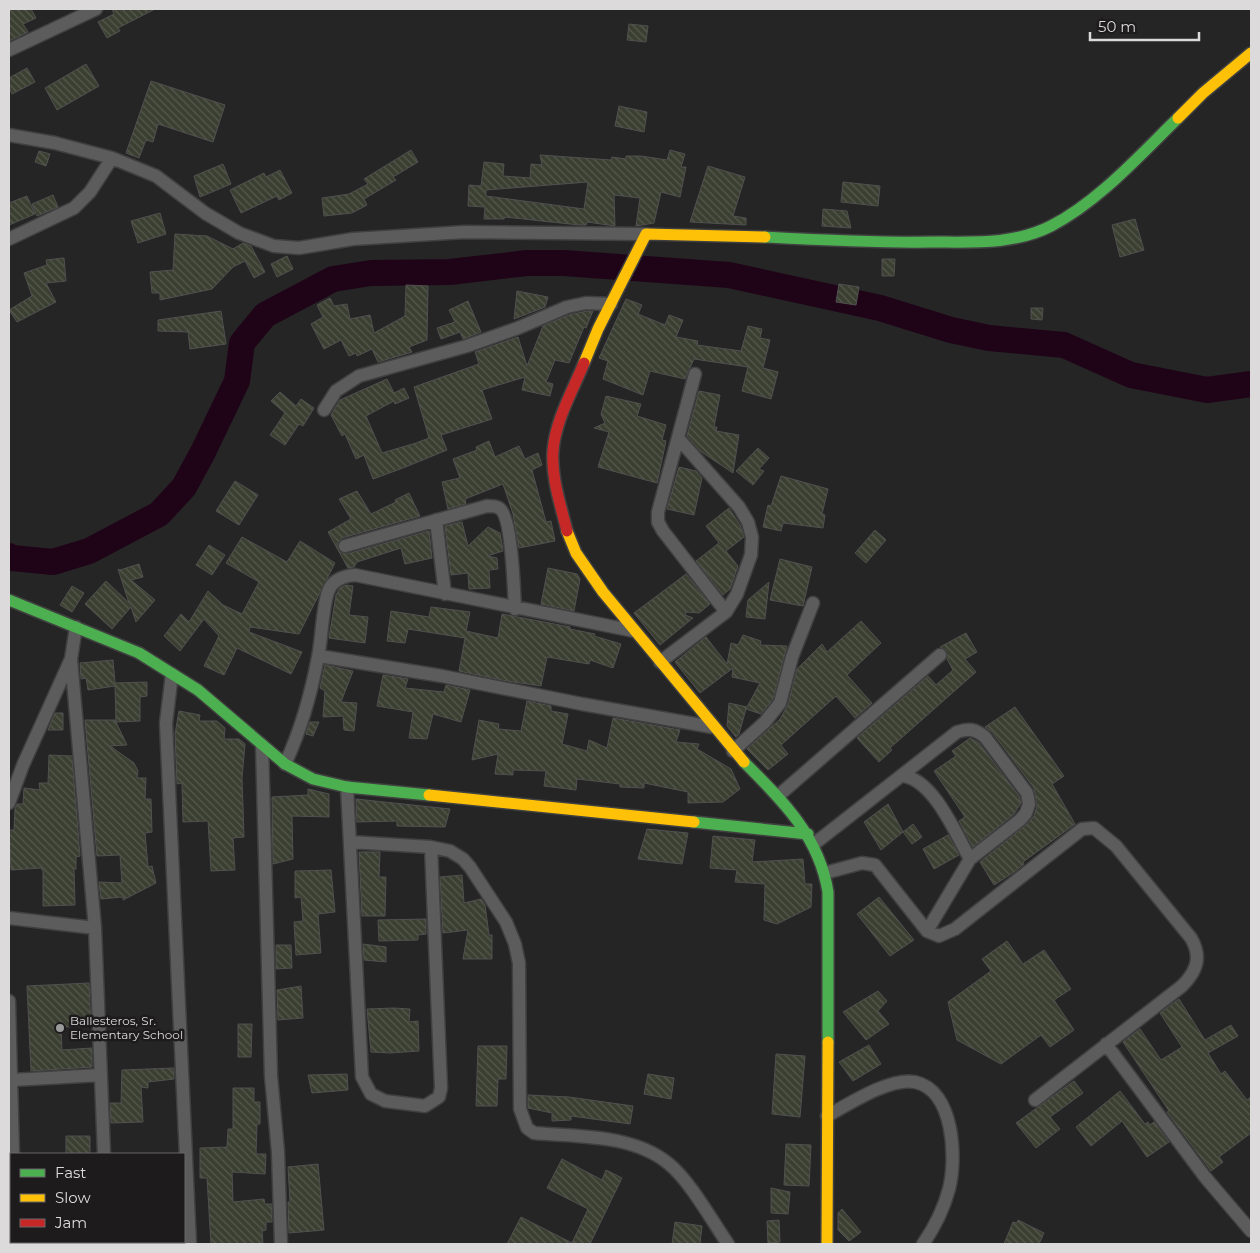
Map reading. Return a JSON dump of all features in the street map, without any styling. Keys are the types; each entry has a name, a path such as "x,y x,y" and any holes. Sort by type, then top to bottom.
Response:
{"main road":[{"path":"827,1244 828,892 825,873 811,839 778,796 712,727 634,632 576,553 567,533 554,474 553,450 560,423 598,329 646,234 744,236 866,243 984,242 1019,238 1050,226 1080,207 1125,170 1203,93 1251,53"},
{"path":"9,600 139,653 198,690 285,764 313,779 348,787 811,839"}],"street":[{"path":"9,50 96,9"},
{"path":"9,135 55,142 112,158 156,176 205,213 239,233 274,246 299,248 353,239 465,232 646,234"},
{"path":"9,240 74,208 90,192 112,158"},
{"path":"324,410 336,391 359,376 467,346 518,328 567,307 586,303 611,304"},
{"path":"695,374 658,512 658,522 726,612"},
{"path":"660,662 726,612 737,594 751,555 752,537 748,522 739,507 678,438"},
{"path":"345,546 488,506 499,507 503,512 509,530 515,609"},
{"path":"436,520 445,594"},
{"path":"285,764 304,716 319,656 328,592 336,580 345,576 355,575 634,632"},
{"path":"733,751 765,722 780,703 786,687 792,657 813,603"},
{"path":"76,627 71,659 94,928 104,1153"},
{"path":"778,796 940,654"},
{"path":"319,656 442,676 582,704 712,727"},
{"path":"9,803 23,765 71,659"},
{"path":"172,674 166,723 190,1244"},
{"path":"811,839 904,776 957,732 967,729 977,730 985,737 1027,793 1029,804 1020,820 970,859 927,931"},
{"path":"262,745 271,1076 278,1152 282,1244"},
{"path":"904,776 920,782 934,798 970,859"},
{"path":"348,787 362,1077 371,1094 385,1101 425,1106 439,1097 441,1088 431,847"},
{"path":"825,873 862,863 875,865 927,931 940,936 947,934 1072,836 1088,827 1099,830 1116,846 1191,938 1198,956 1193,975 1182,986 1035,1100"},
{"path":"351,842 431,847 450,851 463,859 506,922 515,944 519,962 520,1109 528,1128 534,1133 602,1139 634,1145 654,1153 671,1165 686,1183 728,1244"},
{"path":"9,918 94,928"},
{"path":"9,1001 13,1153"},
{"path":"1106,1044 1205,1177 1251,1231"},
{"path":"12,1080 101,1075"},
{"path":"827,1116 877,1090 901,1082 915,1082 931,1088 941,1100 948,1113 952,1162 950,1188 943,1208 923,1244"}],"building":[{"path":"9,9 31,9 36,18 23,24 28,32 9,41"},
{"path":"112,9 155,9 118,28 120,31 107,38 98,22 114,14"},
{"path":"629,24 648,26 646,42 627,40"},
{"path":"86,64 99,86 57,110 45,88"},
{"path":"27,68 35,82 12,94 9,87 9,78"},
{"path":"151,81 225,105 213,142 158,124 153,142 146,140 139,158 126,153"},
{"path":"619,106 647,112 644,132 615,126"},
{"path":"411,150 418,162 393,177 396,180 364,199 367,205 352,213 324,216 322,198 349,194 368,184 364,179"},
{"path":"670,150 685,154 681,167 686,167 680,197 661,192 654,223 636,226 640,198 614,195 615,226 587,222 586,225 579,225 505,217 504,219 484,219 485,207 468,206 469,185 481,186 484,162 504,164 503,176 530,178 531,164 542,165 540,155 611,160 612,157 626,159 626,156 641,156 667,160","holes":["588,182 584,209 486,196 486,190"]},
{"path":"39,151 50,154 46,166 35,162"},
{"path":"223,164 231,184 200,197 194,176"},
{"path":"708,166 745,177 733,216 746,218 746,225 690,222"},
{"path":"280,170 292,193 279,200 277,196 241,213 230,190 264,173 266,177"},
{"path":"843,182 880,186 878,206 841,202"},
{"path":"53,195 58,207 37,216 32,204"},
{"path":"27,196 35,214 9,225 9,203"},
{"path":"823,209 847,211 851,228 822,226"},
{"path":"160,213 166,234 138,243 131,221"},
{"path":"1135,219 1144,250 1120,257 1112,225"},
{"path":"175,234 207,236 233,249 243,243 251,246 265,272 254,278 245,261 233,267 212,289 160,300 160,293 152,293 150,272 173,270"},
{"path":"287,256 293,269 277,277 271,264"},
{"path":"64,258 66,281 46,283 56,302 17,322 9,310 32,296 24,273 47,265 46,260"},
{"path":"882,259 895,259 894,276 882,276"},
{"path":"839,284 859,287 856,305 836,302"},
{"path":"406,285 428,286 427,340 409,347 412,352 378,362 372,349 357,356 356,353 349,356 341,340 324,349 311,324 323,317 317,305 330,298 334,306 347,304 350,319 370,315 374,333 405,316"},
{"path":"517,291 548,297 545,307 514,319"},
{"path":"626,299 642,305 638,314 665,325 669,315 683,320 676,337 698,341 697,345 741,351 748,326 762,329 760,338 770,340 763,368 778,372 771,399 742,391 748,367 694,359 685,379 650,371 643,395 603,379 608,361 599,358"},
{"path":"468,301 481,332 463,339 460,332 441,339 437,328 455,322 449,310"},
{"path":"1031,308 1043,308 1042,320 1031,319"},
{"path":"221,311 226,344 190,349 188,332 158,331 158,320"},
{"path":"593,311 569,363 555,360 546,382 553,384 550,396 522,390 525,377 482,390 492,419 441,435 447,450 403,468 373,479 364,455 356,459 345,434 342,436 331,415 340,400 387,379 394,393 404,388 409,398 395,404 394,401 366,416 382,453 429,438 414,387 479,364 475,352 518,337 527,366 543,326 569,315"},
{"path":"699,391 720,395 714,427 717,427 716,431 739,435 733,473 700,451 687,436"},
{"path":"280,392 296,406 301,399 314,408 303,426 299,424 285,445 270,435 285,413 271,401"},
{"path":"606,396 641,404 637,416 666,425 662,440 666,441 657,483 598,467 609,432 594,428 605,423 601,414"},
{"path":"489,441 495,457 519,446 525,459 538,453 542,465 532,470 546,522 551,521 555,541 519,548 513,514 503,484 465,499 466,504 448,509 442,482 460,478 453,459 477,450 476,447"},
{"path":"758,448 769,458 759,469 764,471 753,485 736,471"},
{"path":"679,467 696,471 702,478 694,515 667,509"},
{"path":"781,476 828,489 822,514 825,515 823,528 783,523 781,531 763,527 768,505 771,506"},
{"path":"235,481 258,495 239,525 216,511"},
{"path":"357,491 371,514 396,502 395,500 409,493 420,516 342,538 337,544 340,552 347,554 429,531 432,558 405,564 401,548 357,562 354,567 348,568 328,532 351,519 339,499"},
{"path":"729,508 740,525 744,537 726,551 738,566 730,589 723,595 696,561 719,543 706,526"},
{"path":"462,522 468,546 488,527 500,533 503,551 487,556 497,558 498,569 489,570 490,588 469,589 468,573 451,575 445,526"},
{"path":"875,530 886,540 866,563 855,553"},
{"path":"242,537 287,562 300,541 335,563 299,634 250,627 249,632 302,652 291,674 237,648 224,675 204,666 219,636 204,619 180,651 164,636 181,614 189,622 208,591 223,605 242,614 259,582 226,563"},
{"path":"209,545 225,555 212,575 196,565"},
{"path":"780,559 812,567 803,606 770,600"},
{"path":"139,564 143,577 131,580 155,600 136,622 131,607 112,629 85,604 106,581 129,603 118,569"},
{"path":"548,568 577,574 580,579 574,611 541,604"},
{"path":"686,574 710,604 699,613 686,612 685,615 693,618 660,645 634,613"},
{"path":"769,582 765,619 746,617 748,600"},
{"path":"346,585 353,586 349,615 368,617 365,643 329,638 336,595 340,588"},
{"path":"72,586 84,593 72,612 60,605"},
{"path":"431,607 470,612 466,631 498,638 502,614 570,627 570,629 595,634 594,636 621,644 613,668 590,660 589,664 547,657 541,686 507,681 459,671 465,638 408,629 405,643 387,641 391,611 429,617"},
{"path":"861,621 881,643 847,675 872,703 855,718 836,696 781,745 788,754 768,770 747,749 780,719 788,705 797,669 822,644 827,652"},
{"path":"966,633 977,652 965,659 976,672 890,748 892,750 879,762 857,738 928,676 936,685 953,670 947,659 946,650 940,647"},
{"path":"743,635 761,641 760,645 787,646 773,699 761,714 746,709 739,734 736,737 727,726 729,703 747,707 760,683 732,677 733,668 700,693 675,662 706,637 727,664 731,643 738,645"},
{"path":"113,660 115,683 147,682 147,696 140,697 140,721 116,722 115,686 88,690 86,678 81,679 80,663"},
{"path":"325,665 353,671 341,702 357,703 354,731 344,730 343,716 323,717 325,691 320,688"},
{"path":"383,675 408,679 405,688 444,692 446,685 470,690 461,722 433,714 427,739 409,738 413,712 377,706"},
{"path":"527,701 551,706 551,711 568,714 562,744 587,751 589,740 607,748 613,718 680,730 676,742 699,744 697,749 731,769 740,789 723,802 688,803 688,792 644,783 644,788 620,787 620,784 577,779 576,790 544,786 546,771 513,770 513,775 495,774 498,754 472,760 479,720 499,724 498,729 521,731"},
{"path":"1015,707 1064,776 1052,784 1075,824 1023,862 1024,864 1014,872 994,885 980,862 1026,825 1034,816 1037,806 1034,788 992,732 985,727"},
{"path":"179,711 200,715 199,721 217,721 225,728 224,739 239,739 245,744 242,778 244,837 233,838 235,870 211,871 208,821 183,822 182,783 177,784 175,734"},
{"path":"55,713 63,713 63,730 48,730"},
{"path":"85,720 115,720 127,745 110,746 134,763 138,771 137,778 146,778 145,799 151,799 152,832 145,833 148,867 152,866 156,883 123,900 123,897 101,899 99,882 122,883 120,855 97,856"},
{"path":"310,722 319,722 313,736 306,734"},
{"path":"970,738 979,743 1019,796 1021,803 1014,814 973,847 959,821 965,817 934,771 956,756 952,751"},
{"path":"49,755 72,756 80,856 76,857 76,869 74,869 75,905 43,906 43,871 41,868 11,870 9,830 14,830 15,809 17,804 23,804 24,788 40,790 39,783 48,783"},
{"path":"308,789 329,794 329,817 292,816 293,859 273,864 272,797 308,795"},
{"path":"356,799 450,809 445,827 397,826 397,821 357,822"},
{"path":"888,804 903,832 881,850 864,822"},
{"path":"913,824 922,837 912,844 903,832"},
{"path":"647,829 688,833 682,864 638,859"},
{"path":"948,835 959,855 934,869 923,849"},
{"path":"713,836 755,840 752,862 803,859 805,884 812,884 811,907 777,924 764,920 765,884 735,882 737,870 710,868"},
{"path":"359,852 380,852 379,877 386,877 385,916 362,916"},
{"path":"331,870 335,912 318,914 321,953 296,955 294,922 303,921 301,897 295,898 295,871"},
{"path":"462,875 464,903 481,899 485,905 489,935 492,935 492,959 463,959 468,930 443,933 440,877"},
{"path":"879,897 914,940 890,956 857,914"},
{"path":"426,919 426,934 418,935 418,940 379,941 378,920"},
{"path":"1007,941 1023,964 1044,950 1071,989 1054,1000 1074,1030 1050,1047 1041,1035 1001,1064 957,1040 948,1002 991,971 982,959"},
{"path":"363,944 386,947 386,962 364,960"},
{"path":"276,945 291,945 292,968 276,969"},
{"name":"Ballesteros, Sr. Elementary School","path":"89,983 91,1026 61,1027 62,1050 92,1048 92,1067 31,1071 27,986"},
{"path":"301,986 303,1018 278,1020 277,990"},
{"path":"878,991 887,1001 878,1011 889,1024 866,1040 843,1012"},
{"path":"1179,999 1205,1040 1231,1025 1238,1036 1208,1053 1221,1074 1225,1071 1247,1100 1251,1097 1251,1133 1219,1157 1223,1162 1211,1171 1167,1112 1169,1111 1123,1042 1140,1029 1161,1060 1182,1047 1160,1013"},
{"path":"367,1009 410,1009 409,1022 418,1021 419,1051 371,1052"},
{"path":"238,1024 252,1024 251,1057 238,1057"},
{"path":"869,1045 881,1064 853,1081 839,1062"},
{"path":"478,1046 507,1046 506,1079 498,1079 497,1106 476,1106"},
{"path":"776,1054 805,1056 800,1117 772,1114"},
{"path":"174,1068 174,1079 148,1082 148,1088 141,1087 143,1122 111,1123 110,1103 121,1103 122,1070"},
{"path":"347,1074 348,1090 312,1093 308,1075"},
{"path":"648,1074 674,1078 671,1099 644,1094"},
{"path":"1074,1081 1083,1093 1050,1117 1060,1129 1036,1148 1016,1123"},
{"path":"233,1088 254,1088 254,1102 260,1102 260,1124 257,1124 256,1154 266,1154 265,1174 232,1172 233,1202 264,1199 265,1204 272,1204 272,1222 266,1222 266,1230 262,1231 263,1244 211,1244 207,1178 200,1178 200,1148 227,1147 228,1129 233,1129"},
{"path":"1120,1091 1145,1124 1148,1122 1150,1125 1154,1122 1169,1142 1147,1157 1122,1121 1091,1146 1076,1127"},
{"path":"528,1095 569,1097 633,1106 630,1124 571,1116 571,1120 552,1121 552,1113 528,1108"},
{"path":"66,1136 90,1136 90,1153 66,1153"},
{"path":"786,1144 811,1145 809,1186 784,1185"},
{"path":"562,1159 602,1180 606,1170 622,1178 590,1244 507,1244 521,1217 572,1243 588,1209 547,1188"},
{"path":"318,1164 324,1230 289,1233 288,1167"},
{"path":"771,1188 790,1192 788,1214 771,1213"},
{"path":"842,1209 861,1232 849,1241 838,1230 838,1213"},
{"path":"779,1220 780,1242 768,1243 767,1221"},
{"path":"1018,1220 1044,1233 1039,1244 1004,1244 1013,1222 1017,1223"},
{"path":"675,1222 702,1226 700,1244 672,1244"}],"waterway":[{"path":"9,556 12,558 53,562 89,551 159,514 184,487 203,452 237,381 242,343 265,315 333,279 371,273 450,272 527,263 564,263 729,275 880,308 951,330 989,338 1064,345 1131,375 1207,390 1251,384"}],"traffic: fast":[{"path":"765,237 869,242 993,241 1022,237 1051,226 1085,204 1118,177 1178,118"},
{"path":"9,600 139,653 198,690 285,764 313,779 347,787 429,795"},
{"path":"744,762 772,790 797,820 816,853 823,872 828,892 828,1042"},
{"path":"694,822 808,834"}],"traffic: slow":[{"path":"1178,118 1203,93 1251,53"},
{"path":"584,363 598,329 646,234 765,237"},
{"path":"567,531 576,553 603,592 744,762"},
{"path":"429,795 694,822"},
{"path":"827,1244 828,1042"}],"traffic: jam":[{"path":"567,531 555,482 554,440 565,406 584,363"}],"place":[{"name":"Ballesteros, Sr. Elementary School","path":"60,1028"}]}
